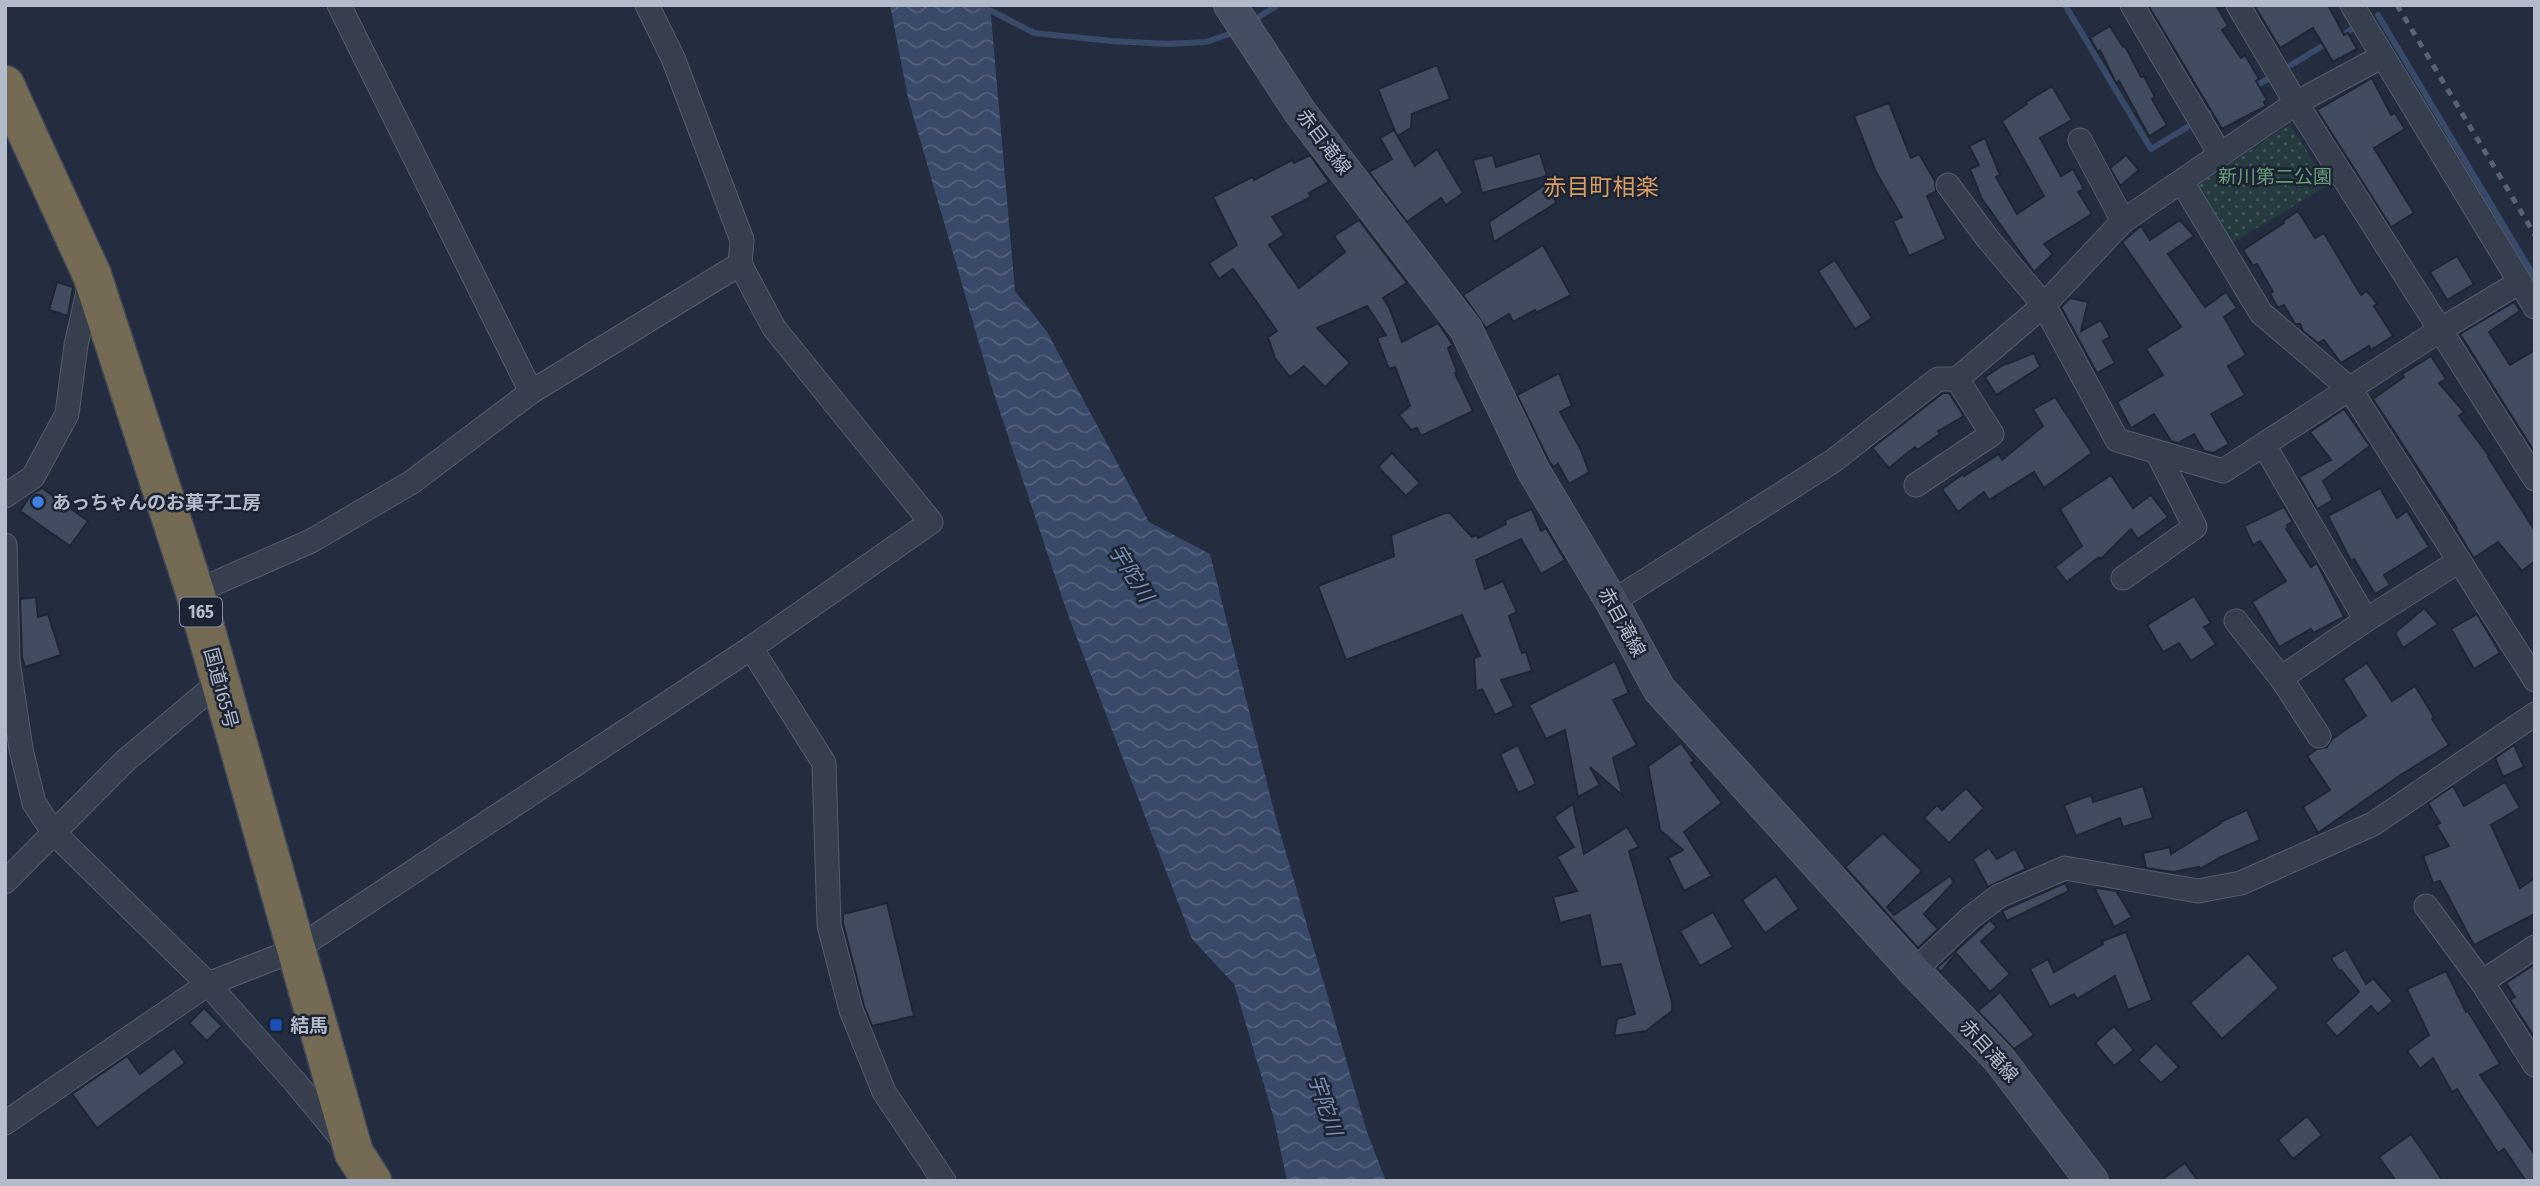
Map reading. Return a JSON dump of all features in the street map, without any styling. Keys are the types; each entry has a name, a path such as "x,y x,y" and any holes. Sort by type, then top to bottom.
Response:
{"highway":[{"name":"国道165号","path":"5,85 93,275 195,592 295,950 363,1167"}],"main road":[{"name":"赤目滝線","path":"1242,15 1300,112 1466,329 1533,470 1612,602 1659,689 1914,971 1999,1059 2092,1181"}],"street":[{"path":"339,5 531,392"},
{"path":"5,1123 208,984 295,950 751,648 931,522 774,328 740,264 742,240 673,58 647,5"},
{"path":"2132,5 2220,153"},
{"path":"2238,5 2296,103 2535,479"},
{"path":"2352,5 2381,57 2535,307"},
{"path":"1612,602 1833,461 1938,379 1957,379 2044,305 2123,222 2296,103 2381,57"},
{"path":"2080,139 2123,222"},
{"path":"2182,182 2261,313 2350,389 2535,680"},
{"path":"1948,185 1987,239 2044,305 2117,440 2223,471 2440,330 2520,282"},
{"path":"195,592 311,541 401,489 531,392 740,264"},
{"path":"5,496 33,477 67,414 76,345 93,275"},
{"path":"1916,485 1992,433 1957,379"},
{"path":"2264,445 2366,620"},
{"path":"2123,578 2195,527 2157,452"},
{"path":"5,545 8,661 21,750 34,803 53,832 208,984 295,1082 363,1167"},
{"path":"2281,678 2459,561"},
{"path":"2236,621 2281,678 2319,736"},
{"path":"751,648 824,763 829,925 851,1010 884,1092 944,1181"},
{"path":"5,882 125,761 219,682"},
{"path":"1914,971 1970,918 1999,896 2065,868 2198,891 2241,883 2373,824 2535,714"},
{"path":"2426,906 2482,982 2535,1066"},
{"path":"2482,982 2535,947"}],"green space":[{"name":"新川第二公園","path":"2290,124 2328,185 2232,243 2195,187"}],"water":[{"name":"宇陀川","path":"890,5 990,5 1015,291 1047,332 1149,522 1210,554 1275,815 1367,1132 1386,1181 1287,1181 1274,1119 1234,984 1192,939 1068,615 992,388 908,98"}],"building":[{"path":"2148,5 2216,5 2228,26 2222,30 2241,58 2245,55 2259,79 2256,81 2267,100 2264,102 2266,106 2222,129"},
{"path":"2254,5 2328,5 2344,35 2348,33 2357,49 2333,62 2313,28 2280,48"},
{"path":"2110,26 2123,47 2125,46 2141,77 2144,76 2155,97 2152,99 2167,125 2149,136 2119,81 2116,83 2100,50 2098,52 2090,38"},
{"path":"1437,65 1450,99 1412,114 1411,128 1397,136 1378,89"},
{"path":"2372,78 2391,115 2395,113 2405,129 2374,148 2414,213 2391,227 2317,110"},
{"path":"2052,86 2072,120 2040,138 2061,176 2073,169 2084,189 2078,192 2092,214 2044,244 2053,254 2034,272 1982,199 1970,169 1979,165 1969,146 1985,138 2000,175 1996,177 2017,214 2044,196 2002,121"},
{"path":"1889,103 1911,158 1919,154 1935,181 1936,191 1927,196 1946,239 1909,256 1893,221 1902,217 1876,172 1854,116"},
{"path":"1394,130 1415,166 1437,149 1463,193 1446,205 1441,198 1407,222 1369,172 1392,159 1380,138"},
{"path":"1540,153 1547,176 1482,193 1473,160 1493,155 1496,167"},
{"path":"1310,155 1329,182 1309,193 1311,197 1272,217 1284,235 1269,245 1299,288 1345,252 1334,236 1359,220 1407,283 1383,298 1402,342 1438,323 1453,345 1448,348 1457,372 1455,373 1473,411 1421,436 1417,428 1411,430 1399,415 1410,406 1395,367 1389,369 1377,338 1386,335 1367,306 1317,328 1350,363 1325,387 1304,366 1290,377 1275,358 1268,337 1277,331 1233,269 1219,279 1209,263 1237,245 1213,197 1252,177 1254,180 1292,160 1294,163"},
{"path":"2126,155 2139,170 2120,186 2110,168"},
{"path":"1549,182 1556,203 1494,242 1489,222"},
{"path":"2298,211 2315,238 2324,233 2361,295 2367,291 2377,304 2374,306 2393,336 2371,350 2369,346 2341,363 2324,340 2318,343 2303,331 2300,324 2295,324 2284,305 2278,308 2270,294 2273,292 2257,264 2253,266 2243,250"},
{"path":"2180,220 2194,236 2168,254 2205,307 2226,292 2237,308 2224,317 2246,355 2228,366 2245,395 2211,414 2229,444 2213,453 2204,451 2194,434 2178,443 2171,441 2154,414 2131,428 2117,402 2163,375 2146,349 2181,327 2122,242 2141,226 2150,240"},
{"path":"1543,245 1571,295 1513,322 1509,314 1486,328 1463,295"},
{"path":"2457,256 2474,284 2447,300 2430,272"},
{"path":"1835,260 1872,318 1855,329 1818,271"},
{"path":"57,282 73,287 68,316 49,310"},
{"path":"2070,298 2088,302 2081,331 2101,320 2110,337 2103,341 2115,363 2097,373 2061,307"},
{"path":"2514,302 2520,311 2489,332 2510,365 2535,350 2535,453 2460,334"},
{"path":"2034,353 2040,367 1996,395 1985,377 2006,363"},
{"path":"2431,356 2446,379 2439,383 2464,412 2459,416 2489,456 2535,531 2535,561 2522,571 2498,542 2474,558 2373,399 2404,377 2402,374"},
{"path":"1559,373 1572,406 1560,412 1581,450 1589,472 1569,484 1558,464 1553,467 1549,461 1517,395"},
{"path":"1943,393 1949,393 1964,416 1938,431 1940,434 1917,450 1915,447 1889,468 1872,448"},
{"path":"2055,397 2092,453 2044,488 2034,472 1989,500 1984,492 1958,512 1942,489 1999,454 2002,460 2043,426 2033,409"},
{"path":"2344,409 2370,446 2323,481 2333,500 2317,509 2299,477 2331,460 2310,432"},
{"path":"1392,453 1420,483 1406,496 1378,467"},
{"path":"2111,475 2133,508 2151,495 2168,517 2138,539 2131,529 2101,559 2099,557 2067,582 2055,567 2082,546 2060,509"},
{"path":"42,488 88,521 70,546 20,511 31,495"},
{"path":"2380,488 2397,518 2407,511 2429,547 2384,575 2390,585 2375,594 2354,559 2351,561 2328,516"},
{"path":"2284,507 2293,522 2287,525 2286,529 2311,567 2317,563 2344,617 2313,633 2311,629 2279,647 2252,602 2286,581 2260,541 2253,545 2244,526"},
{"path":"1532,509 1541,531 1546,528 1565,560 1541,574 1521,539 1476,560 1485,589 1503,581 1517,612 1509,616 1522,653 1526,652 1532,671 1501,680 1514,706 1495,715 1482,689 1476,692 1474,658 1480,656 1462,615 1346,660 1318,586 1394,556 1391,535 1445,513 1450,513 1472,537 1476,535 1478,538 1506,524 1505,520"},
{"path":"2194,596 2211,623 2204,627 2216,644 2191,661 2179,643 2163,652 2147,625"},
{"path":"36,597 38,617 48,614 61,655 25,667 22,657 20,599"},
{"path":"2424,608 2438,624 2403,648 2395,633"},
{"path":"2477,614 2500,653 2474,669 2451,629"},
{"path":"1615,661 1629,693 1613,700 1637,745 1613,758 1623,796 1590,767 1600,785 1578,797 1565,730 1546,739 1529,705"},
{"path":"2367,663 2392,701 2415,686 2449,745 2399,776 2318,833 2303,807 2330,790 2307,756 2317,749 2327,747 2332,739 2366,716 2343,679"},
{"path":"1681,743 1694,761 1691,763 1722,803 1684,832 1712,876 1684,891 1668,858 1683,850 1660,830 1648,766"},
{"path":"1518,745 1536,784 1518,793 1500,754"},
{"path":"2514,745 2524,767 2503,777 2495,758"},
{"path":"2505,782 2520,808 2491,825 2520,888 2535,878 2535,914 2474,945 2440,881 2433,883 2423,856 2449,846 2436,825 2440,823 2428,803 2453,786 2464,806"},
{"path":"2143,786 2153,818 2123,827 2120,818 2076,836 2064,805 2091,795 2093,802"},
{"path":"1966,788 1984,808 1949,843 1924,818 1937,805 1942,810"},
{"path":"1573,804 1584,854 1627,827 1639,847 1629,851 1672,1002 1672,1011 1646,1031 1614,1036 1617,1019 1635,1014 1621,964 1601,967 1590,915 1560,923 1553,897 1577,891 1557,857 1574,847 1554,817"},
{"path":"2247,810 2260,840 2200,869 2173,872 2146,868 2143,853 2170,847 2171,854 2220,822"},
{"path":"1883,833 1922,871 1887,907 1894,915 1950,876 1954,882 1924,914 1938,929 1918,948 1845,867"},
{"path":"1989,848 1997,859 2015,849 2026,869 1988,887 1973,859"},
{"path":"1776,876 1799,909 1765,933 1742,900"},
{"path":"2065,883 2069,891 2007,921 2002,911"},
{"path":"2095,889 2116,891 2132,917 2114,927"},
{"path":"887,903 914,1016 872,1026 864,1006 843,914"},
{"path":"1713,912 1733,947 1700,966 1680,931"},
{"path":"1990,920 1997,927 1981,941 2010,974 1990,992 1956,953 1941,972 1937,968"},
{"path":"2126,932 2152,1000 2128,1010 2115,976 2077,999 2074,994 2050,1007 2030,969 2048,959 2054,972 2103,944 2102,941"},
{"path":"2346,949 2366,984 2373,978 2393,1001 2378,1014 2371,1006 2337,1037 2325,1023 2359,992 2331,958"},
{"path":"2248,953 2279,988 2222,1039 2190,1003"},
{"path":"2535,964 2535,1038 2510,1000 2515,997 2506,983"},
{"path":"2446,971 2466,1012 2468,1011 2500,1064 2480,1075 2535,1155 2535,1181 2526,1181 2504,1149 2498,1153 2457,1089 2452,1092 2433,1058 2420,1069 2407,1051 2429,1035 2407,989"},
{"path":"2000,992 2034,1035 2014,1049 1978,1011"},
{"path":"204,1008 222,1026 207,1041 189,1023"},
{"path":"2114,1026 2134,1050 2114,1066 2095,1043"},
{"path":"2156,1043 2179,1067 2161,1083 2138,1060"},
{"path":"174,1048 185,1063 97,1128 72,1094 127,1056 140,1074"},
{"path":"2307,1116 2322,1135 2293,1159 2278,1140"},
{"path":"2411,1134 2443,1181 2396,1181 2379,1157"},
{"path":"2185,1163 2198,1181 2160,1181"}],"waterway":[{"path":"980,5 1034,33 1112,41 1168,44 1206,42 1238,31"},
{"path":"1252,21 1278,5"},
{"path":"2065,5 2151,149 2217,109"},
{"path":"2378,15 2535,278"},
{"path":"2339,37 2355,27"},
{"path":"2291,65 2329,42"},
{"path":"2253,87 2270,78"}],"railway":[{"path":"2397,5 2535,235"}],"place":[{"name":"あっちゃんのお菓子工房","path":"38,502"},
{"name":"結馬","path":"276,1025"}],"district":[{"name":"赤目町相楽","path":"1601,187"}]}
